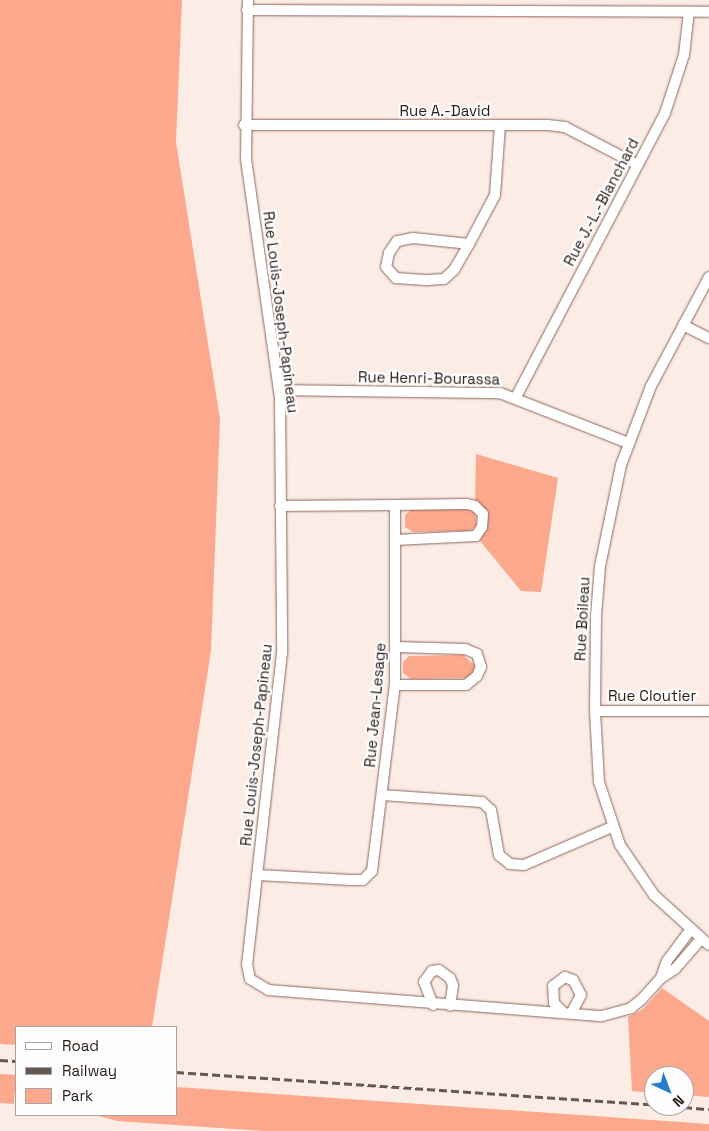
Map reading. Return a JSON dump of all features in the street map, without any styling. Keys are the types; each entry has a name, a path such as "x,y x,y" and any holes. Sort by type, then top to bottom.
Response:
{"street":[{"name":"Rue Louis-Joseph-Papineau","path":"705,942 661,978 642,999 616,1014 602,1016 567,1012 434,1005 268,990 256,986 250,979 247,964 282,653 279,390 246,159 244,125 248,5 709,12"},
{"name":"Rue J.-L.-Blanchard","path":"516,397 665,113 684,55 689,12"},
{"name":"Rue A.-David","path":"244,125 565,127 638,165"},
{"path":"469,244 413,238 396,242 389,253 386,268 396,278 444,279 454,270 469,244 495,195 500,126"},
{"name":"Rue Boileau","path":"705,942 690,930 642,881 612,828 596,763 595,711 596,616 600,566 628,443 652,386 709,277"},
{"path":"683,325 709,338"},
{"name":"Rue Henri-Bourassa","path":"279,390 481,392 516,397 628,443"},
{"path":"280,506 467,504 475,506 483,514 482,528 476,536 395,540"},
{"name":"Rue Jean-Lesage","path":"257,876 363,880 372,871 395,685 394,505"},
{"path":"395,685 466,685 477,676 481,667 477,654 465,649 396,647"},
{"name":"Rue Cloutier","path":"595,711 709,711"},
{"path":"382,795 482,802 491,810 499,855 510,864 524,864 612,828"},
{"name":"Rue Louis-Joseph-Papineau","path":"661,978 667,961 690,930"},
{"path":"434,1005 424,982 432,971 440,970 450,978 453,985 450,1006"}],"green space":[{"path":"0,0 182,0 176,142 220,419 211,651 152,1026 15,1026 15,1045 0,1044"},
{"path":"476,454 558,478 541,592 521,591 476,536 482,527 475,506"},
{"path":"412,509 466,509 475,513 477,526 470,531 413,532 405,527 405,515"},
{"path":"463,655 475,665 474,673 468,678 411,679 403,673 403,662 409,656"},
{"path":"662,988 709,1021 709,1097 694,1096 694,1066 644,1066 644,1092 632,1091 628,1017 643,1009"},
{"path":"0,1074 15,1075 14,1104 0,1103"},
{"path":"178,1087 709,1124 709,1131 265,1131 117,1121 100,1116 178,1116"}],"railway":[{"path":"0,1060 15,1061"},
{"path":"178,1072 644,1104"},
{"path":"694,1108 709,1109"}]}
